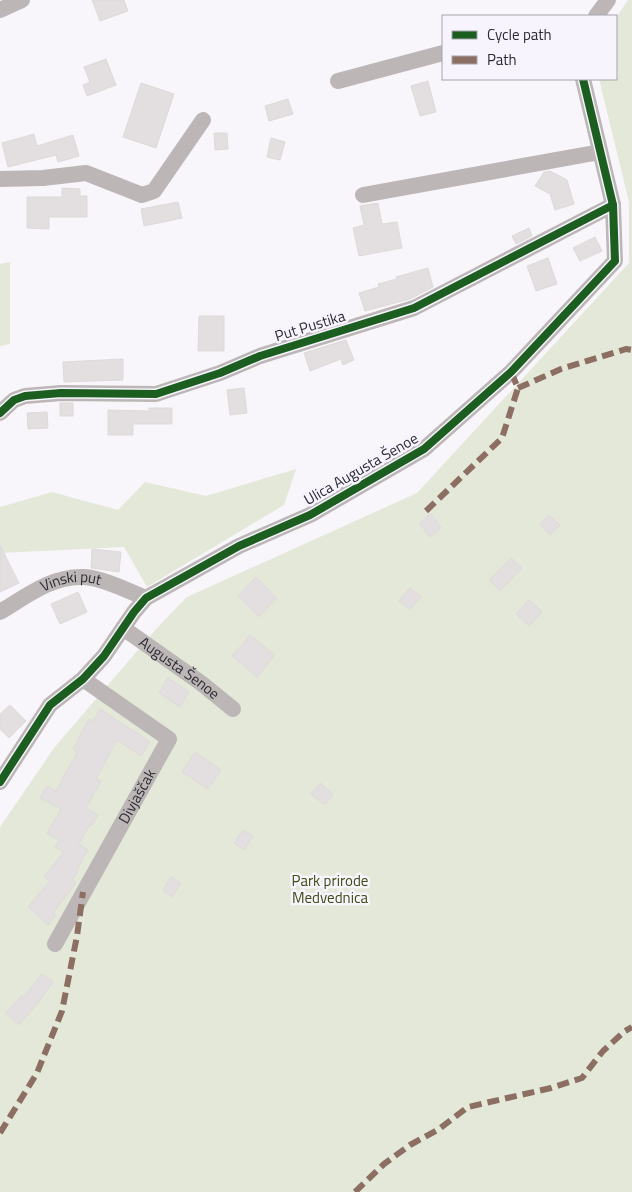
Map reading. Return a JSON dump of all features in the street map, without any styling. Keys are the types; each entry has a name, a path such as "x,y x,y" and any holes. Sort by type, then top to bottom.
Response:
{"street":[{"path":"0,10 22,0"},
{"path":"597,15 608,0"},
{"path":"338,81 442,53"},
{"name":"Ulica Augusta Šenoe","path":"0,782 50,705 83,679 104,656 134,612 146,598 239,546 310,515 424,449 511,372 615,261 612,205 583,80"},
{"path":"0,179 43,178 86,173 142,195 154,191 203,120"},
{"path":"363,195 600,152"},
{"name":"Put Pustika","path":"0,413 14,400 25,396 61,393 156,394 220,373 260,356 389,317 414,308 612,205"},
{"name":"Vinski put","path":"0,612 50,583 68,578 85,577 146,598"},
{"name":"Augusta Šenoe","path":"123,628 201,683 233,709"},
{"name":"Divjaščak","path":"54,944 169,739 83,679"}],"green space":[{"name":"Park prirode Medvednica","path":"628,0 632,0 632,1192 0,1192 0,827 54,748 156,629 187,597 417,493 629,263 629,202 599,80 617,80 617,16"},
{"path":"10,262 10,344 0,346 0,264"},
{"path":"296,469 284,505 147,587 124,547 0,553 0,507 52,492 118,510 145,482 206,496"}],"building":[{"path":"92,0 124,0 128,11 100,21"},
{"path":"106,59 116,85 87,96 83,85 90,82 84,67"},
{"path":"428,81 436,112 420,116 411,86"},
{"path":"141,83 174,94 156,148 123,137"},
{"path":"288,99 293,114 269,121 265,106"},
{"path":"214,133 227,133 228,149 215,150"},
{"path":"34,134 37,146 73,135 79,156 58,162 56,155 8,167 2,143"},
{"path":"271,138 285,142 280,160 267,157"},
{"path":"550,171 567,180 574,204 555,210 550,194 535,186 544,172"},
{"path":"62,188 80,189 80,196 87,196 87,217 49,217 49,229 27,228 27,197 62,197"},
{"path":"178,202 182,218 144,226 141,209"},
{"path":"378,203 382,224 397,222 402,248 359,256 353,228 364,225 360,206"},
{"path":"529,228 532,236 516,244 512,236"},
{"path":"595,237 602,251 580,261 573,248"},
{"path":"548,258 557,284 536,291 527,266"},
{"path":"428,268 433,287 410,299 365,311 359,293 379,287 378,284 397,279 396,277"},
{"path":"199,316 224,316 224,351 198,351"},
{"path":"346,340 354,360 343,365 341,359 310,371 304,353"},
{"path":"123,359 123,380 64,382 63,362"},
{"path":"244,388 247,413 230,415 227,390"},
{"path":"60,403 73,403 73,416 60,416"},
{"path":"149,408 172,408 172,424 133,424 133,435 108,435 108,410 149,411"},
{"path":"47,412 48,428 28,429 27,413"},
{"path":"431,514 441,528 430,537 419,523"},
{"path":"549,515 560,525 550,535 540,525"},
{"path":"0,545 19,583 0,592"},
{"path":"92,549 121,552 119,572 91,568"},
{"path":"511,558 522,568 500,591 489,580"},
{"path":"256,577 277,598 259,617 238,596"},
{"path":"410,588 421,597 410,610 399,601"},
{"path":"78,592 87,612 60,624 51,604"},
{"path":"529,600 542,612 529,626 516,614"},
{"path":"250,635 275,655 257,677 232,656"},
{"path":"168,678 189,692 180,707 159,693"},
{"path":"10,705 26,721 9,738 0,729 0,714"},
{"path":"100,709 150,742 141,756 117,740 96,779 101,781 86,808 98,815 92,825 90,824 79,844 88,850 76,871 78,872 72,880 76,883 53,913 56,915 48,925 28,907 50,881 44,877 64,852 55,847 59,840 47,833 61,809 40,798 47,786 56,791 77,752 73,749 89,719 93,721"},
{"path":"195,752 221,770 208,789 182,772"},
{"path":"320,783 333,794 325,805 311,794"},
{"path":"243,830 253,836 244,850 234,843"},
{"path":"171,877 181,883 172,897 163,890"},
{"path":"42,974 53,982 19,1025 6,1013 22,995 24,997"}],"marked path":[{"path":"518,388 561,369 626,349 632,350"},
{"path":"426,511 502,438 518,388 511,372"},
{"path":"0,1133 37,1073 62,1011 77,936 83,892"},
{"path":"355,1192 384,1164 410,1145 439,1129 468,1107 551,1088 582,1078 603,1051 632,1027"}],"cycle path":[{"path":"0,782 50,705 83,679 104,656 134,612 146,598 239,546 310,515 424,449 511,372 615,261 613,205 583,80"},
{"path":"0,413 14,400 25,396 61,393 156,394 220,373 260,356 414,308 613,205"}]}
